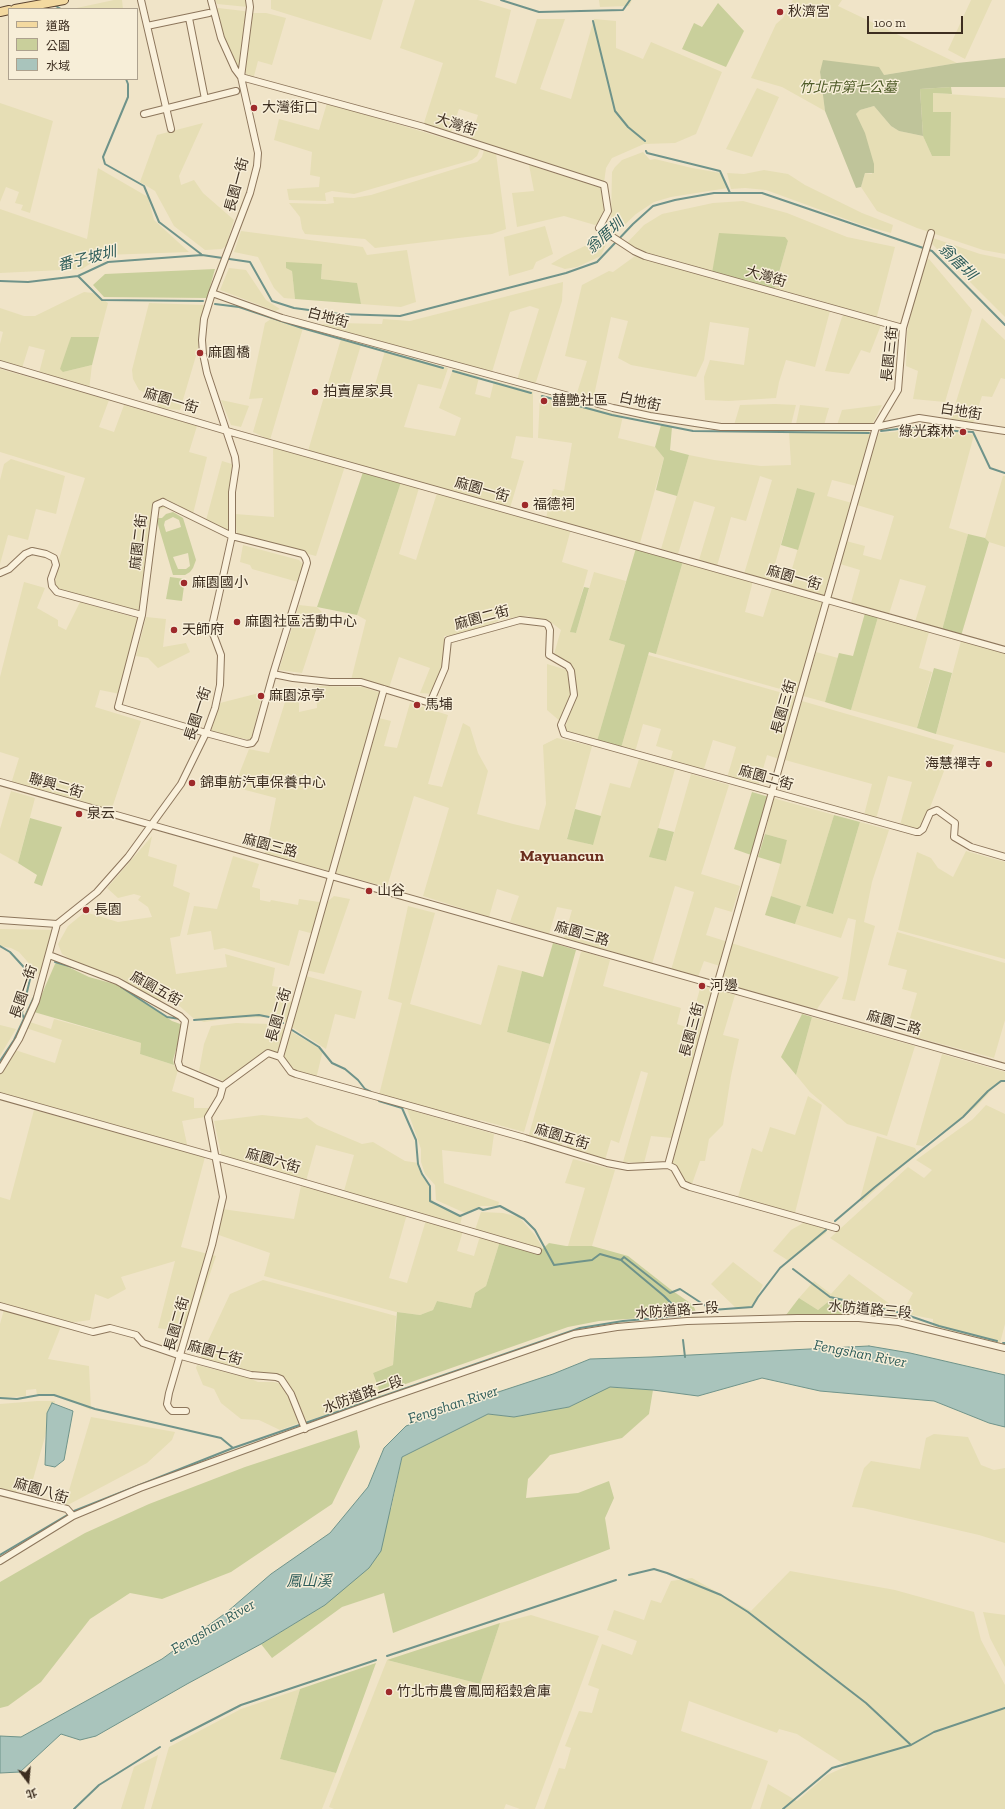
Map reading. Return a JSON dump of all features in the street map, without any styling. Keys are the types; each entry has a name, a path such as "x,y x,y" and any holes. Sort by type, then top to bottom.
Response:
{"main road":[{"path":"20,8 61,0"}],"street":[{"path":"141,0 171,129"},
{"name":"長園一街","path":"211,0 222,38 235,69 241,77"},
{"name":"長園一街","path":"0,1070 19,1039 36,1001 57,924 97,892 128,858 152,826 181,784 206,733 215,708 220,685 221,656 212,631 212,626 232,536 232,492 236,466 235,457 202,354 202,340 204,319 212,293 250,193 258,166 258,153 241,77 250,7 249,0"},
{"path":"147,26 209,13"},
{"path":"189,18 205,99"},
{"name":"大灣街","path":"241,77 424,127 604,185 608,211 599,228 645,256 903,328"},
{"path":"144,114 236,92"},
{"name":"長園三街","path":"668,1165 717,985 876,427 898,390 903,328 931,233"},
{"name":"白地街","path":"212,293 282,318 605,406 650,416 721,427 876,427 892,425 919,418 1005,431"},
{"name":"麻園一街","path":"0,364 227,431 1005,650"},
{"name":"麻園二街","path":"142,615 156,505 163,502 232,536 303,554 307,563 273,674 330,682 362,682 430,703 445,668 448,640 520,620 544,623 548,625 550,630 549,655 568,666 571,671 574,695 561,726 564,734 916,832 919,832 922,829 930,813 937,810 955,823 956,826 953,834 954,837 971,847 1005,857"},
{"path":"0,573 9,569 25,554 32,551 46,554 54,558 56,564 51,579 52,586 57,592 142,615 118,707 206,733 247,744 252,743 255,739 273,674"},
{"name":"長園二街","path":"186,1411 172,1411 167,1404 168,1393 181,1356 212,1246 223,1196 208,1117 220,1097 223,1086 268,1053 280,1057 384,689"},
{"name":"聯興二街","path":"0,782 152,826"},
{"name":"麻園三路","path":"152,826 331,875 1005,1067"},
{"path":"0,920 57,924"},
{"name":"麻園五街","path":"49,955 117,982 180,1016 185,1021 178,1062 180,1068 223,1086"},
{"name":"麻園五街","path":"280,1057 293,1074 525,1138 607,1163 628,1167 668,1165"},
{"name":"麻園六街","path":"0,1096 538,1251"},
{"path":"668,1165 674,1168 682,1184 686,1186 836,1228"},
{"name":"麻園七街","path":"0,1306 93,1332 110,1328 136,1335 143,1343 181,1356 251,1375 282,1379 291,1394 305,1429"},
{"name":"水防道路三段","path":"754,1319 859,1318 899,1322 1005,1348"},
{"name":"水防道路二段","path":"0,1562 73,1516 161,1479 574,1334 617,1327 754,1319"},
{"name":"麻園八街","path":"0,1492 67,1509 73,1516"}],"shaded area":[{"path":"114,0 122,0 123,8 77,8"},
{"path":"215,0 247,0 248,7 217,4"},
{"path":"271,0 383,0 371,40 271,9"},
{"path":"415,0 478,0 511,10 495,77 516,84 537,19 565,19 540,89 571,99 594,19 616,21 616,48 643,59 651,42 722,72 696,134 675,143 644,144 612,158 606,168 604,183 470,141 478,115 459,109 450,135 423,126 443,63 400,48"},
{"path":"599,0 632,0 629,6 600,7"},
{"path":"793,0 842,0 838,6 957,63 884,75 820,72 825,111 782,87 751,78 776,24 783,18"},
{"path":"971,0 992,0 965,59 948,50"},
{"path":"218,8 247,12 241,70 237,68 228,50 215,9"},
{"path":"253,13 266,13 286,18 272,65 258,61 254,76 247,75 245,72"},
{"path":"757,88 779,97 752,157 726,149"},
{"path":"933,93 1005,98 1005,254 983,250 917,228 877,211 861,187 865,173 872,174 856,114 860,110 874,106 891,126 899,131 923,136 932,156 951,113 933,112"},
{"path":"0,103 53,121 30,213 21,210 23,205 15,203 19,192 6,187 0,202"},
{"path":"327,103 480,149 477,156 472,160 354,194 332,191 325,193 326,201 289,200 287,189 319,187 320,177 310,175 312,152 274,140 279,119 319,130"},
{"path":"203,123 179,176 181,185 194,180 203,193 234,220 226,246 222,249 205,250 174,226 155,191 140,182 157,135"},
{"path":"484,150 496,153 506,229 492,234 375,248 365,239 305,234 302,229 300,217 289,203 327,204 334,203 333,197 354,198 371,195 477,162 482,157"},
{"path":"643,152 650,160 655,159 721,173 728,188 671,197 654,202 636,214 614,235 606,227 611,219 612,172 622,160"},
{"path":"529,165 602,188 605,216 601,223 595,225 564,216 517,227 512,193 534,191"},
{"path":"98,168 148,197 154,220 189,252 104,255 82,269 0,273 0,209 87,239"},
{"path":"764,170 788,174 805,185 862,213 893,225 891,233 862,225 766,190 745,188 731,189 727,173 744,174"},
{"path":"743,201 787,213 847,237 895,247 876,320 774,290 788,241 712,273 646,253 626,244 644,225 662,214 713,203"},
{"path":"545,226 553,254 536,262 533,269 509,276 504,237"},
{"path":"241,231 363,247 367,255 407,250 416,302 401,307 361,304 356,283 321,279 322,264 292,271 295,299 284,298 274,288 258,257 234,252"},
{"path":"600,236 607,242 601,256 577,267 565,269 551,264 595,241"},
{"path":"933,238 980,254 1005,259 1005,317 932,244"},
{"path":"635,256 830,311 815,367 786,360 776,398 729,401 705,400 704,377 710,360 744,365 749,328 710,322 704,360 696,377 631,365 618,358 628,321 611,317 593,400 576,396 587,361 565,356 582,285 609,271 613,272"},
{"path":"929,259 972,310 945,402 913,399 918,371 906,366 907,332 923,261"},
{"path":"229,268 246,270 266,300 280,309 275,311 220,290"},
{"path":"563,282 562,301 535,385 517,380 539,309 530,306 510,312 492,372 313,325 339,323 382,324 383,319 410,321"},
{"path":"84,292 93,293 108,303 99,337 71,337 63,372 92,365 89,390 39,373 45,350 29,346 22,368 0,362 0,344 3,332 0,331 0,308 24,316 35,316"},
{"path":"149,303 206,305 200,329 198,349 180,410 157,408 159,399 139,390 133,379 132,370"},
{"path":"844,314 881,325 870,353 861,350 849,374 825,371"},
{"path":"982,318 1005,340 1005,379 1001,378 992,397 982,396 972,426 954,422 951,418"},
{"path":"271,319 303,328 270,440 253,432 263,398 249,399 265,323"},
{"path":"341,339 361,345 347,391 371,398 385,351 448,368 441,389 418,384 404,427 455,436 461,418 439,408 453,369 479,377 475,394 490,398 494,381 533,392 533,438 516,436 511,458 524,461 510,508 308,451"},
{"path":"0,369 109,400 99,427 114,432 124,405 197,426 189,452 207,457 192,518 168,507 157,510 142,614 58,591 55,586 57,565 85,478 0,452"},
{"path":"540,395 623,416 618,438 655,447 664,458 640,543 546,518 553,489 564,491 572,443 538,438"},
{"path":"221,400 249,406 241,427 231,425"},
{"path":"740,405 796,405 791,425 734,425"},
{"path":"800,405 829,408 824,425 796,424"},
{"path":"882,405 872,425 837,425 842,410"},
{"path":"921,425 974,435 949,528 968,534 942,630 915,622 926,586 900,579 889,614 851,603 860,570 840,564 846,541 865,546 863,555 881,560 894,516 857,505 877,433 895,432"},
{"path":"868,430 871,434 856,486 832,480 827,496 852,503 826,597 787,586 814,493 797,488 770,581 744,574 772,480 760,476 746,521 731,517 717,566 699,560 715,507 694,501 678,554 661,549 689,455 761,466 791,465 789,431"},
{"path":"273,447 345,466 316,556 237,536 235,514 274,517"},
{"path":"11,459 65,476 56,514 36,509 28,540 8,535 0,564 0,480 4,464"},
{"path":"222,461 235,465 229,534 205,524"},
{"path":"1003,476 1005,476 1005,547 989,542 985,538"},
{"path":"401,482 419,488 399,554 416,560 437,493 571,529 562,562 588,570 571,632 576,633 594,572 626,581 609,640 625,645 597,741 567,732 565,727 576,697 573,668 555,658 554,654 561,630 552,623 527,616 503,619 467,634 444,636 445,669 433,694 420,693 430,668 399,657 389,688 351,680 366,620 357,615"},
{"path":"243,545 299,560 303,564 298,582 252,569 250,565 240,562"},
{"path":"683,561 753,581 745,612 763,617 772,588 825,603 798,694 656,654"},
{"path":"24,582 45,588 37,608 58,620 58,626 66,630 80,602 140,619 120,694 100,690 95,707 141,721 111,811 11,784 19,758 0,752 0,677"},
{"path":"299,605 317,607 322,612 302,673 279,670"},
{"path":"146,617 166,619 163,647 186,643 190,652 158,668 148,658 136,656"},
{"path":"878,617 929,632 919,668 932,672 917,728 851,710"},
{"path":"961,641 1005,653 1005,753 936,734"},
{"path":"816,652 838,658 825,702 803,696"},
{"path":"648,655 797,697 779,759 767,755 758,787 727,778 736,747 713,740 703,772 670,762 673,751 656,746 661,729 643,724 635,752 621,748"},
{"path":"547,664 569,672 573,697 561,722 547,710"},
{"path":"316,686 363,687 381,693 329,871 265,854 276,798 234,787 249,749 269,753 285,702 299,701 299,712 317,708"},
{"path":"263,692 251,740 211,732 220,703"},
{"path":"802,701 954,745 921,831 900,825 912,782 888,776 876,819 864,815 872,784 785,760"},
{"path":"410,703 448,715 428,784 442,787 463,723 470,727 478,753 488,771 477,814 513,824 539,830 546,804 543,745 557,738 592,746 567,838 592,845 610,783 630,788 639,759 675,769 650,857 666,861 691,774 729,785 701,874 740,886 732,912 715,907 706,935 839,977 817,1009 715,983 720,966 704,961 698,977 671,970 694,892 675,886 652,964 564,938 572,910 557,907 549,934 510,922 519,896 497,889 489,917 423,896 449,808 414,796 387,887 334,873 379,718 391,721 384,746 397,748"},
{"path":"11,791 35,798 18,863 0,853 0,829"},
{"path":"773,798 834,815 806,906 833,914 860,822 889,830 872,882 864,922 875,926 855,1001 842,999 847,980 856,920 848,918 841,938 795,924 801,906 771,896 787,840 765,834"},
{"path":"152,836 148,856 177,865 173,886 190,893 180,936 170,938 176,974 227,967 225,954 275,968 272,986 291,989 289,1001 294,1002 288,1023 274,1017 231,1018 204,1022 193,1018 166,994 157,1005 121,978 73,961 62,954 58,944 68,926 85,912 118,922 152,917 148,907 138,900 141,896 134,894 118,898 107,888"},
{"path":"966,851 1005,862 1005,959 898,930 917,852 931,858 938,868 953,877"},
{"path":"233,856 259,864 252,887 260,889 260,900 270,902 271,900 298,905 299,899 326,903 334,896 350,899 324,974 305,970 314,934 299,930 289,966 224,948 214,950 211,931 187,935 194,906 217,909"},
{"path":"408,906 435,913 410,1004 481,1025 498,965 522,971 507,1032 550,1044 524,1132 480,1120 479,1124 379,1095 402,1003 388,999"},
{"path":"0,929 56,930 41,977 19,952 11,948 0,946"},
{"path":"897,932 1005,963 1005,1020 994,1058 915,1037 919,1021 910,1018 917,993 902,989 907,970 888,965"},
{"path":"583,951 610,960 603,986 681,1008 677,1024 689,1028 701,985 714,989 672,1138 651,1136 644,1163 623,1162 648,1073 641,1071 619,1143 611,1140 605,1160 566,1149 570,1136 565,1134 561,1147 528,1138 581,952"},
{"path":"306,976 362,991 355,1019 335,1014 326,1049 290,1026"},
{"path":"719,990 735,995 723,1035 739,1039 723,1125 709,1139 705,1161 700,1161 692,1184 684,1180 674,1165 669,1163"},
{"path":"812,1017 915,1046 887,1136 847,1124 810,1092 796,1075"},
{"path":"54,1019 141,1043 140,1054 174,1065 178,1070 172,1091 194,1098 194,1108 213,1108 205,1117 182,1121 188,1149 0,1095 0,1070 12,1049 55,1063 62,1040 26,1028 30,1022 51,1029"},
{"path":"236,1023 271,1024 286,1030 280,1053 277,1055 269,1052 232,1076 228,1083 199,1071 204,1044 211,1026"},
{"path":"0,1025 16,1029 0,1056"},
{"path":"290,1031 323,1050 316,1079 295,1072 283,1058"},
{"path":"942,1054 1005,1072 1005,1081 996,1085 976,1107 923,1146 916,1145"},
{"path":"808,1096 822,1105 795,1213 738,1197 752,1148 762,1152 770,1127 795,1135"},
{"path":"986,1105 1005,1114 1005,1324 1000,1343 933,1326 933,1319 902,1313 913,1293 830,1238 908,1167 924,1178 932,1170 916,1160 973,1119"},
{"path":"407,1109 494,1134 491,1156 442,1150 444,1183 499,1202 498,1206 481,1206 465,1213 436,1200 435,1185 425,1174 421,1162 421,1149"},
{"path":"34,1110 205,1157 181,1247 216,1256 190,1333 158,1328 175,1261 121,1277 126,1289 108,1299 95,1294 90,1320 62,1324 48,1359 89,1366 91,1410 63,1397 37,1395 36,1389 26,1390 26,1396 0,1398 0,1324 5,1306 0,1304 0,1197 10,1200"},
{"path":"262,1115 301,1119 307,1117 317,1125 362,1144 373,1142 405,1161 419,1163 422,1176 431,1186 432,1199 434,1203 462,1217 460,1225 344,1191 354,1155 316,1145 306,1181 222,1158 214,1121"},
{"path":"877,1136 915,1148 917,1152 862,1202 860,1199"},
{"path":"573,1159 615,1170 592,1246 568,1246 585,1188 565,1183"},
{"path":"301,1186 407,1214 389,1278 407,1283 426,1220 463,1231 457,1251 474,1256 480,1236 500,1241 486,1286 475,1293 471,1308 437,1301 433,1310 420,1315 396,1312 264,1276 270,1253 216,1234 222,1209 294,1219"},
{"path":"481,1212 503,1213 519,1217 535,1235 543,1249 475,1230"},
{"path":"805,1222 827,1229 826,1233 789,1261 773,1251 791,1230"},
{"path":"733,1262 763,1285 752,1307 736,1308 711,1284"},
{"path":"849,1274 902,1313 889,1317 877,1312 858,1311 834,1297 818,1310 799,1298 814,1281 831,1294"},
{"path":"263,1280 396,1316 393,1365 373,1373 381,1396 304,1422 283,1380 252,1375 199,1360 230,1294"},
{"path":"197,1365 249,1378 258,1382 274,1382 282,1384 289,1397 299,1423 280,1430 259,1420 241,1419 221,1403 214,1389 203,1385 196,1368"},
{"path":"55,1401 32,1483 19,1482 16,1494 0,1490 0,1404"},
{"path":"91,1417 175,1432 172,1440 147,1463 64,1507"},
{"path":"934,1434 968,1437 981,1465 994,1470 1005,1468 1005,1543 979,1535 863,1508 852,1507 864,1468 871,1461 920,1469 926,1438"},
{"path":"790,1571 895,1590 974,1612 981,1640 1005,1685 1005,1809 760,1809 768,1784 797,1801 827,1775 847,1766 797,1734 779,1729 777,1733 689,1701 681,1731 768,1761 751,1809 544,1809 559,1768 565,1769 571,1748 565,1746 579,1711 592,1713 599,1689 588,1685 602,1644 632,1655 637,1641 607,1630 614,1610 644,1620 651,1600 661,1603 671,1581 692,1578 751,1611"},
{"path":"983,1612 1005,1615 1005,1667 990,1638"},
{"path":"531,1615 599,1636 535,1809 520,1809 506,1804 504,1809 334,1809 329,1807 387,1660 480,1684 500,1623"},
{"path":"300,1689 280,1759 336,1773 322,1809 151,1809 169,1747 241,1709"},
{"path":"158,1755 144,1809 121,1809 134,1767"}],"green space":[{"path":"718,3 744,31 726,67 682,49 694,23 702,27"},
{"name":"竹北市第七公墓","path":"1005,58 1005,87 951,87 920,89 923,136 899,131 891,126 874,106 860,110 856,114 865,133 874,164 874,173 865,173 861,187 856,188 825,111 820,72 823,60 879,67 884,75 957,63"},
{"path":"951,87 952,94 933,93 933,112 951,112 950,156 932,156 923,136 920,89"},
{"path":"719,233 785,237 788,241 774,290 712,273"},
{"path":"286,262 322,264 321,279 357,283 361,304 295,299 292,271 286,268"},
{"path":"215,269 207,298 104,297 93,285 105,274"},
{"path":"71,337 99,337 92,365 63,372 60,369"},
{"path":"661,425 672,427 670,450 689,455 677,496 656,490 664,458 655,447"},
{"path":"363,472 401,482 357,615 317,607"},
{"path":"797,488 815,493 798,550 781,545"},
{"path":"173,512 183,518 196,560 193,568 185,575 173,575 156,518 162,518 166,514","holes":["173,517 179,520 181,527 166,532 164,525 165,521","188,553 190,566 186,569 178,569 173,557"]},
{"path":"968,534 985,538 989,542 961,636 942,630"},
{"path":"636,548 683,561 656,654 649,652 621,748 597,741 625,645 609,640"},
{"path":"170,577 185,579 182,601 166,599"},
{"path":"584,587 589,588 576,633 570,632"},
{"path":"865,613 878,617 851,710 825,702 839,653 853,656"},
{"path":"934,668 952,673 936,734 917,728"},
{"path":"752,792 769,797 751,855 734,849"},
{"path":"575,809 601,816 593,845 567,839"},
{"path":"834,815 860,822 833,914 806,906"},
{"path":"30,818 62,827 42,886 34,883 37,875 18,863"},
{"path":"658,828 674,832 666,861 649,857"},
{"path":"765,834 787,840 781,864 758,857"},
{"path":"771,896 801,906 795,924 765,915"},
{"path":"553,943 576,950 550,1044 507,1032 522,971 543,977"},
{"path":"58,962 89,977 118,985 172,1021 183,1025 173,1060 174,1065 140,1054 141,1043 34,1012 55,964"},
{"path":"802,1014 812,1017 796,1075 781,1057"},
{"path":"500,1241 537,1254 549,1243 566,1246 592,1246 628,1256 693,1305 697,1314 599,1321 568,1327 380,1393 373,1373 393,1365 397,1312 420,1315 433,1310 437,1301 471,1308 475,1293 486,1286"},
{"path":"834,1297 858,1311 877,1312 889,1317 786,1315 799,1298 818,1310"},
{"path":"609,1387 653,1390 649,1414 622,1438 550,1455 528,1479 526,1498 578,1493 609,1481 614,1498 605,1518 610,1549 393,1633 384,1593 342,1607 272,1658 261,1644 325,1605 391,1509 402,1457 488,1414 514,1417 569,1407"},
{"path":"357,1430 360,1447 332,1504 231,1572 162,1599 130,1593 90,1619 41,1682 8,1706 0,1708 0,1582 85,1533 149,1504 245,1467"},
{"path":"500,1623 480,1684 387,1660"},
{"path":"376,1663 336,1773 280,1759 300,1689"}],"water":[{"name":"鳳山溪","path":"869,1346 910,1353 1005,1375 1005,1427 989,1423 934,1401 820,1391 762,1378 698,1396 653,1390 610,1387 569,1407 514,1417 488,1414 402,1457 381,1551 369,1568 325,1605 261,1644 96,1736 80,1740 61,1734 20,1772 0,1773 0,1736 21,1737 162,1659 227,1612 271,1574 330,1533 368,1487 384,1448 406,1426 474,1400 553,1374 590,1359"},
{"path":"52,1403 73,1411 64,1460 55,1467 45,1465 47,1413"}],"waterway":[{"path":"501,0 539,12 623,10 630,0"},
{"path":"54,5 59,8"},
{"path":"593,21 615,111 628,127 645,141"},
{"path":"126,80 128,84 128,97 103,157 105,164 144,186 159,222 201,254"},
{"path":"646,151 647,153 720,171 730,193"},
{"name":"翁厝圳","path":"0,281 28,282 78,276 108,262 202,255 250,262 272,301 294,308 339,314 400,316 566,273 597,262 633,224 653,206 675,200 714,193 762,193 932,251 1005,325"},
{"name":"番子坡圳","path":"78,276 102,300 203,301"},
{"path":"215,304 239,307 302,328 443,368"},
{"path":"453,371 531,393"},
{"path":"542,396 612,415 693,431 869,433"},
{"path":"881,431 907,428 973,432 990,468 1005,473"},
{"path":"0,946 10,952 31,975 22,1013 24,1019"},
{"path":"55,962 79,969"},
{"path":"121,987 167,1017 180,1019"},
{"path":"0,1061 14,1040 35,995"},
{"path":"194,1020 259,1015 274,1018 283,1023"},
{"path":"292,1030 319,1047 332,1063 345,1069 358,1080 365,1089 371,1092"},
{"path":"835,1221 963,1117 988,1091 1001,1081 1005,1081"},
{"path":"0,1555 74,1511 233,1448 580,1328 623,1321 680,1316 680,1312 664,1296 621,1260 600,1254 592,1260 554,1265 535,1230 524,1219 500,1206 483,1210 479,1208 460,1216 430,1201 430,1186 422,1174 418,1164 416,1140 402,1108 379,1101"},
{"path":"621,1260 624,1257 670,1293 680,1289 712,1310 752,1307 780,1268 826,1230"},
{"path":"793,1269 830,1297 901,1313 939,1326 997,1341"},
{"path":"683,1340 685,1357"},
{"path":"0,1398 17,1399 39,1395 54,1395 95,1409 221,1438 233,1448"},
{"path":"629,1575 654,1569 721,1595 748,1612 866,1703 911,1745"},
{"path":"387,1656 616,1580"},
{"path":"171,1741 241,1705 376,1660"},
{"path":"783,1809 832,1768 911,1745 934,1732 1005,1708"},
{"path":"74,1809 99,1785 160,1747"}],"place":[{"name":"秋濟宮","path":"780,12"},
{"name":"大灣街口","path":"254,108"},
{"name":"麻園橋","path":"200,353"},
{"name":"拍賣屋家具","path":"315,392"},
{"name":"囍艷社區","path":"544,401"},
{"name":"綠光森林","path":"963,432"},
{"name":"福德祠","path":"525,505"},
{"name":"麻園國小","path":"184,583"},
{"name":"麻園社區活動中心","path":"237,622"},
{"name":"天師府","path":"174,630"},
{"name":"麻園涼亭","path":"261,696"},
{"name":"馬埔","path":"417,705"},
{"name":"海慧禪寺","path":"989,764"},
{"name":"錦車舫汽車保養中心","path":"192,783"},
{"name":"泉云","path":"79,814"},
{"name":"山谷","path":"369,891"},
{"name":"長園","path":"86,910"},
{"name":"河邊","path":"702,986"},
{"name":"竹北市農會鳳岡稻穀倉庫","path":"389,1692"}],"district":[{"name":"Mayuancun","path":"562,856"}],"water label":[{"name":"Fengshan River","path":"860,1354"},
{"name":"Fengshan River","path":"453,1405"},
{"name":"Fengshan River","path":"213,1627"}]}
